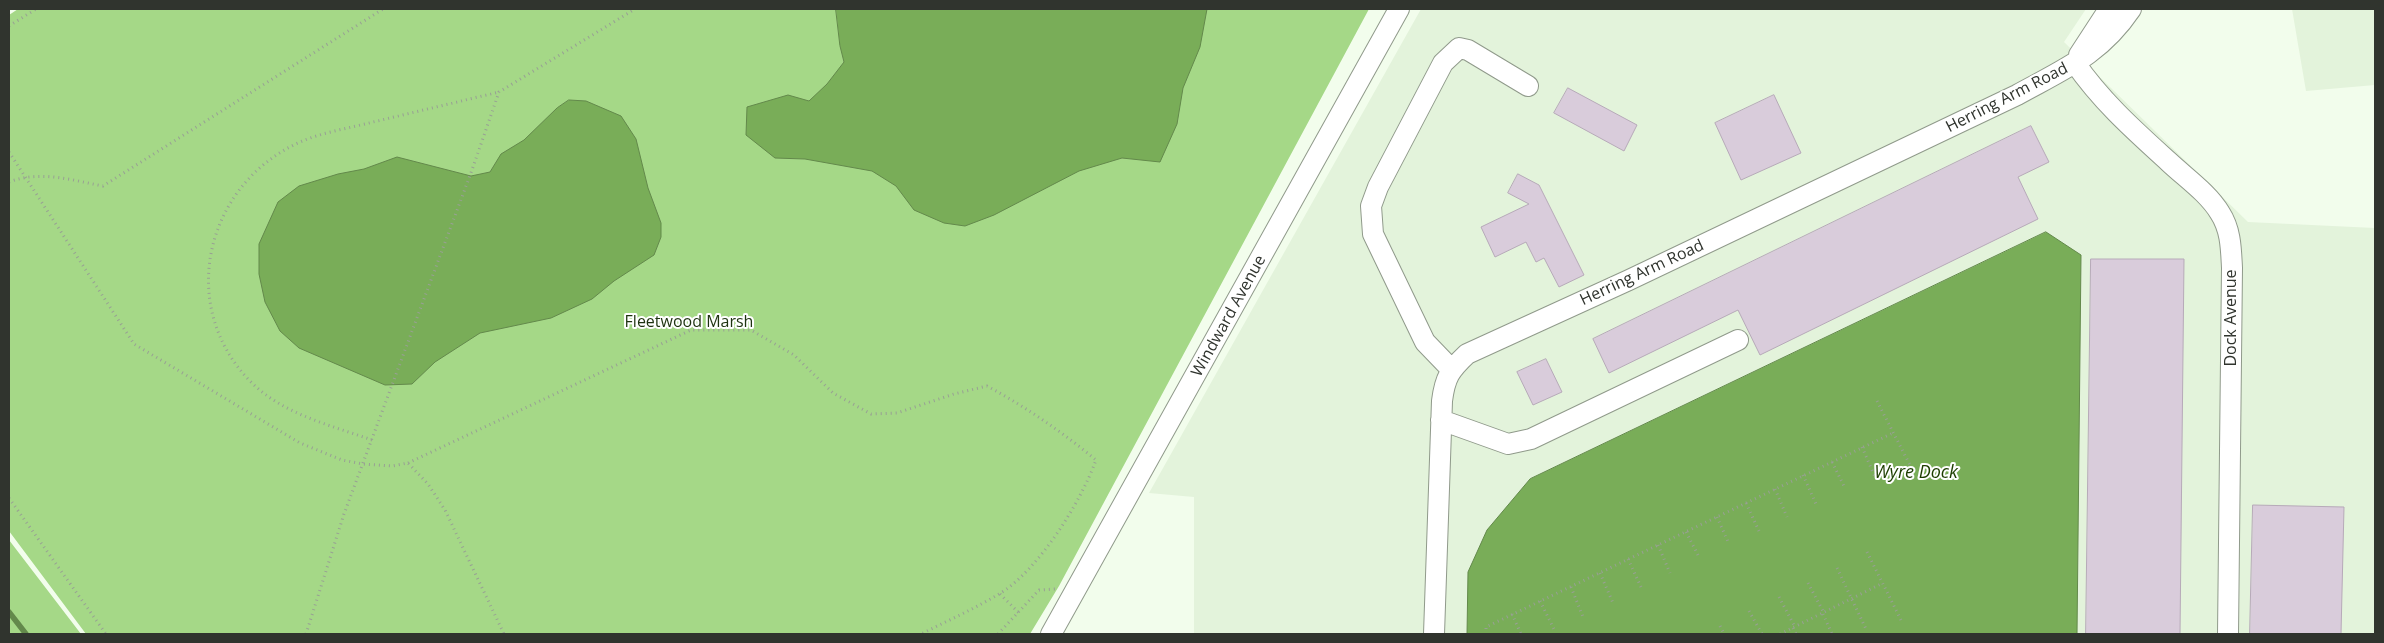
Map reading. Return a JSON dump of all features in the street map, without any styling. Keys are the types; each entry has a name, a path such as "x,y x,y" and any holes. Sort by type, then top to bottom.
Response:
{"street":[{"name":"Windward Avenue","path":"1059,630 1076,588 1399,9"},
{"name":"Herring Arm Road","path":"2075,63 2109,9"},
{"name":"Herring Arm Road","path":"1451,369 1467,354 1495,340 1692,250 2017,95 2098,48 2115,31 2130,9"},
{"path":"1434,634 1441,420 1444,385 1451,369 1425,342 1373,234 1371,206 1378,188 1444,63 1459,48 1468,50 1528,86"},
{"name":"Dock Avenue","path":"2075,63 2091,86 2115,113 2206,196 2220,213 2228,230 2232,268 2228,634"},
{"path":"1441,420 1508,444 1531,439 1738,340"}],"path":[{"path":"9,26 36,9"},
{"path":"9,182 24,176 53,176 103,186 383,9"},
{"path":"372,440 308,418 284,406 262,392 239,367 225,347 215,324 207,286 208,263 218,225 233,199 253,175 270,160 300,142 499,92 634,9"},
{"path":"306,634 344,514 390,395 499,92"},
{"path":"9,152 134,344 300,443 342,460 392,466 408,463 691,330 751,330 794,355 833,393 872,414 897,413 954,394 987,386 1015,401 1073,441 1096,460 1088,483 1063,523 1032,566 1000,594 922,634"},
{"path":"1878,401 1912,469"},
{"path":"1486,634 1486,627 1512,614 1894,433"},
{"path":"1862,448 1875,477"},
{"path":"1832,462 1845,488"},
{"path":"408,463 428,484 445,510 504,634"},
{"path":"1803,475 1816,504"},
{"path":"1775,489 1787,517"},
{"path":"9,498 106,634"},
{"path":"1746,503 1758,531"},
{"path":"1717,517 1729,544"},
{"path":"1686,532 1698,555"},
{"path":"1658,545 1670,573"},
{"path":"1867,552 1901,620"},
{"path":"1628,559 1641,587"},
{"path":"1837,568 1866,629"},
{"path":"1600,572 1612,603"},
{"path":"1808,583 1832,634"},
{"path":"1780,634 1883,583"},
{"path":"1571,586 1583,617"},
{"path":"998,634 1020,614 1039,590 1076,588"},
{"path":"1000,594 1020,614"},
{"path":"1779,597 1796,634"},
{"path":"1540,601 1554,630"},
{"path":"1749,611 1762,634"},
{"path":"1512,614 1522,634"},
{"path":"1720,626 1724,634"}],"shaded area":[{"path":"1421,9 2086,9 2064,42 2248,222 2375,228 2375,634 1194,634 1194,497 1149,493"},
{"path":"2292,9 2375,9 2375,85 2306,91"}],"green space":[{"name":"Fleetwood Marsh","path":"18,9 1369,9 1059,586 1030,634 86,634 9,531 9,15"},
{"path":"9,540 81,634 9,634"}],"water":[{"path":"836,9 1207,9 1200,47 1183,88 1177,124 1160,162 1122,158 1079,171 994,215 965,226 944,223 914,210 896,186 872,171 805,159 775,158 746,135 747,107 788,95 809,101 827,84 844,62 840,46"},
{"path":"569,100 586,101 621,116 636,139 648,188 661,223 661,237 654,255 614,281 592,299 551,318 480,333 435,362 412,384 385,385 299,348 280,331 265,302 259,274 259,244 278,202 299,186 338,174 364,169 397,157 471,176 490,172 501,154 524,140 557,108"},
{"name":"Wyre Dock","path":"2046,232 2081,255 2077,634 1467,634 1468,572 1487,530 1530,479"}],"building":[{"path":"1568,88 1637,125 1624,151 1554,113"},
{"path":"1774,95 1801,153 1741,180 1715,123"},
{"path":"2031,126 2049,162 2018,177 2038,219 1760,355 1738,310 1609,373 1593,339"},
{"path":"1518,174 1539,185 1584,275 1559,287 1544,258 1536,262 1526,242 1495,257 1481,227 1529,204 1508,193"},
{"path":"2091,259 2184,259 2180,634 2086,634"},
{"path":"1546,359 1562,392 1533,405 1517,372"},
{"path":"2253,505 2344,507 2341,634 2250,634"}],"waterway":[{"path":"9,612 26,634"}]}
